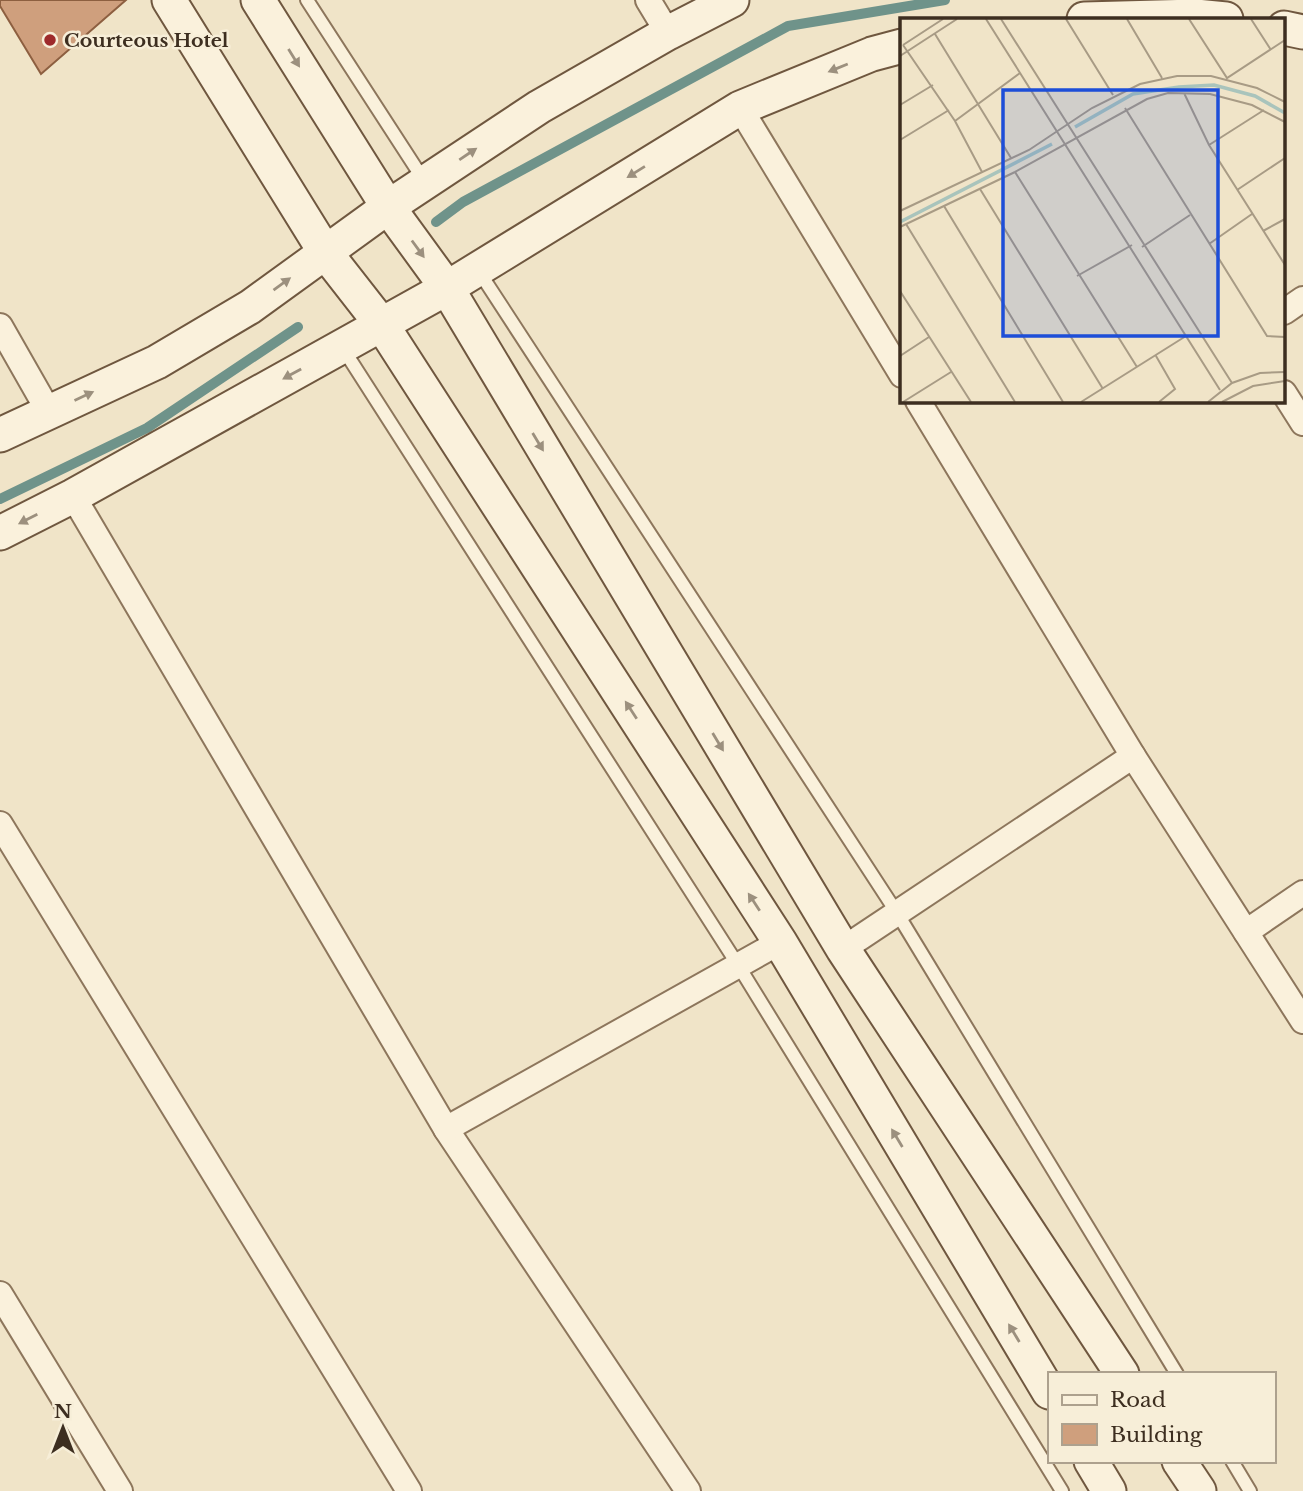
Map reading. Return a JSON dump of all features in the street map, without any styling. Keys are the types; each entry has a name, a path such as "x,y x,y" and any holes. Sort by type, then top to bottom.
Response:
{"street":[{"path":"169,0 325,252 382,325 779,942 1048,1390"},
{"path":"258,0 388,207 447,288 843,949 1121,1372"},
{"path":"648,0 668,33"},
{"path":"0,435 157,362 250,307 388,207 539,107 668,33 732,0"},
{"path":"1129,18 1216,18"},
{"path":"0,533 73,496 447,288 740,108 872,54 900,47"},
{"path":"740,108 900,372"},
{"path":"1286,311 1303,299"},
{"path":"0,326 49,412"},
{"path":"1286,396 1303,423"},
{"path":"919,402 1133,756 1303,1021"},
{"path":"73,496 446,1129 688,1491"},
{"path":"843,949 1133,756"},
{"path":"0,824 409,1491"},
{"path":"1246,932 1303,893"},
{"path":"446,1129 779,942"},
{"path":"0,1294 120,1491"},
{"path":"1092,1463 1109,1491"},
{"path":"1180,1463 1199,1491"}],"lane":[{"path":"307,0 425,182"},
{"path":"478,269 897,913 1176,1372"},
{"path":"342,347 738,965 1062,1491"},
{"path":"1232,1463 1250,1491"}],"building":[{"name":"Courteous Hotel","path":"0,0 126,0 41,74 0,6"}],"waterway":[{"path":"436,222 463,202 788,26 945,0"},
{"path":"0,499 147,428 298,327"}],"place":[{"name":"Courteous Hotel","path":"50,40"}]}
